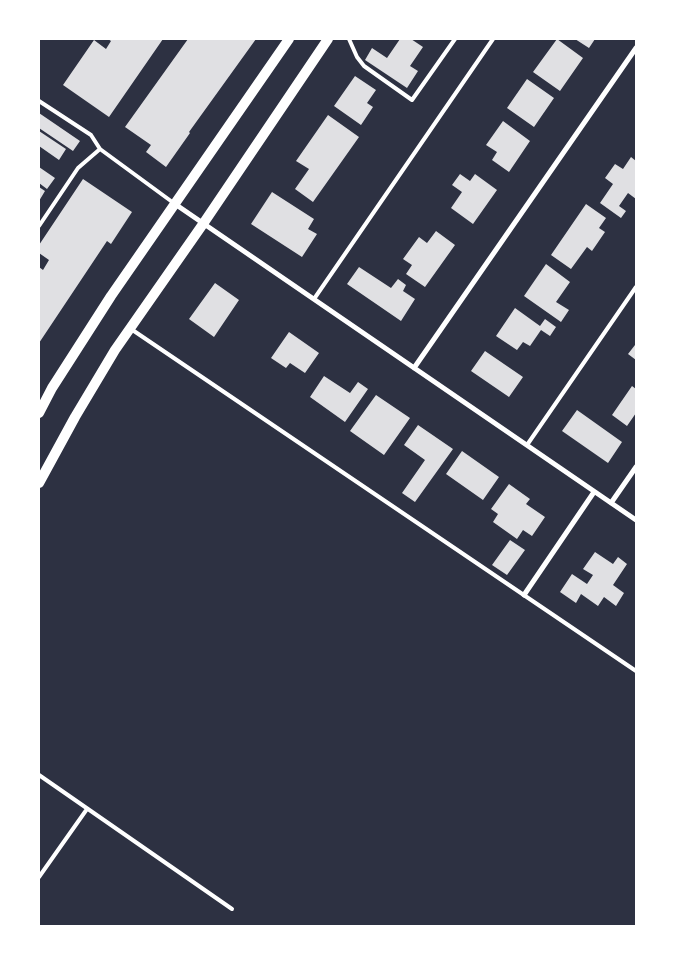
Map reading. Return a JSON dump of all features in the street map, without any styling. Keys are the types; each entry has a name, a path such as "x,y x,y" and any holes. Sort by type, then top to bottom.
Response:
{"main road":[{"path":"39,413 52,388 78,347 289,39"},
{"path":"39,483 75,417 130,328 328,39"}],"street":[{"path":"414,368 636,48"},
{"path":"175,204 636,520"},
{"path":"611,503 636,467"},
{"path":"524,595 594,492"}],"lane":[{"path":"349,39 357,57 364,66 412,100 455,39"},
{"path":"314,299 493,39"},
{"path":"39,101 91,135 100,149 175,204"},
{"path":"39,226 78,168 100,149"},
{"path":"527,445 636,287"},
{"path":"130,328 636,671"},
{"path":"39,775 232,910"},
{"path":"39,877 87,809"}],"building":[{"path":"108,39 163,39 109,117 63,85 94,40 106,49 111,41"},
{"path":"188,39 256,39 166,167 146,152 151,145 125,127"},
{"path":"400,39 411,39 423,47 410,66 418,71 407,88 365,60 372,48 387,58"},
{"path":"557,39 583,58 560,91 533,72"},
{"path":"575,39 595,39 589,48"},
{"path":"355,76 376,90 367,103 373,107 361,125 334,106"},
{"path":"527,79 554,98 534,127 507,108"},
{"path":"39,113 80,141 73,151 39,128"},
{"path":"328,115 359,137 313,202 295,189 309,169 296,161"},
{"path":"503,121 530,141 509,172 492,160 497,152 486,145"},
{"path":"39,131 66,149 59,160 39,146"},
{"path":"631,157 636,161 636,199 628,193 619,206 626,211 621,218 600,203 613,184 605,178 615,164 623,169"},
{"path":"39,167 55,178 47,189 39,183"},
{"path":"460,174 470,181 475,174 497,190 473,224 451,208 462,192 452,185"},
{"path":"83,179 132,212 111,244 107,241 39,343 39,267 43,270 49,260 39,253 39,245"},
{"path":"39,187 45,191 39,201"},
{"path":"272,192 314,219 308,229 317,234 302,257 251,224"},
{"path":"586,204 606,218 599,228 605,232 592,251 587,247 571,269 551,255"},
{"path":"436,231 455,245 425,287 406,274 412,265 403,259 419,237 427,243"},
{"path":"546,264 570,282 556,302 569,310 561,322 524,296"},
{"path":"359,267 391,288 398,279 406,285 403,291 415,299 401,321 347,284"},
{"path":"215,283 239,300 214,337 189,319"},
{"path":"515,308 540,326 545,319 556,327 550,336 541,330 530,346 523,342 517,350 496,336"},
{"path":"289,332 319,353 305,373 290,363 286,368 271,358"},
{"path":"636,346 636,360 628,354"},
{"path":"485,351 523,377 509,397 471,371"},
{"path":"324,376 350,393 358,382 368,389 345,422 310,397"},
{"path":"632,386 636,389 636,413 627,426 612,415"},
{"path":"376,395 410,418 384,455 350,431"},
{"path":"577,410 622,442 608,463 562,431"},
{"path":"418,425 453,449 415,502 402,493 425,460 404,445"},
{"path":"462,451 499,477 483,500 446,474"},
{"path":"509,484 530,499 526,504 545,517 532,536 523,530 517,539 493,522 498,514 491,509"},
{"path":"510,540 525,550 507,575 492,565"},
{"path":"595,552 613,564 618,557 627,564 613,585 624,593 616,606 604,597 598,606 581,594 576,603 560,592 572,574 587,584 593,575 583,569"}]}
